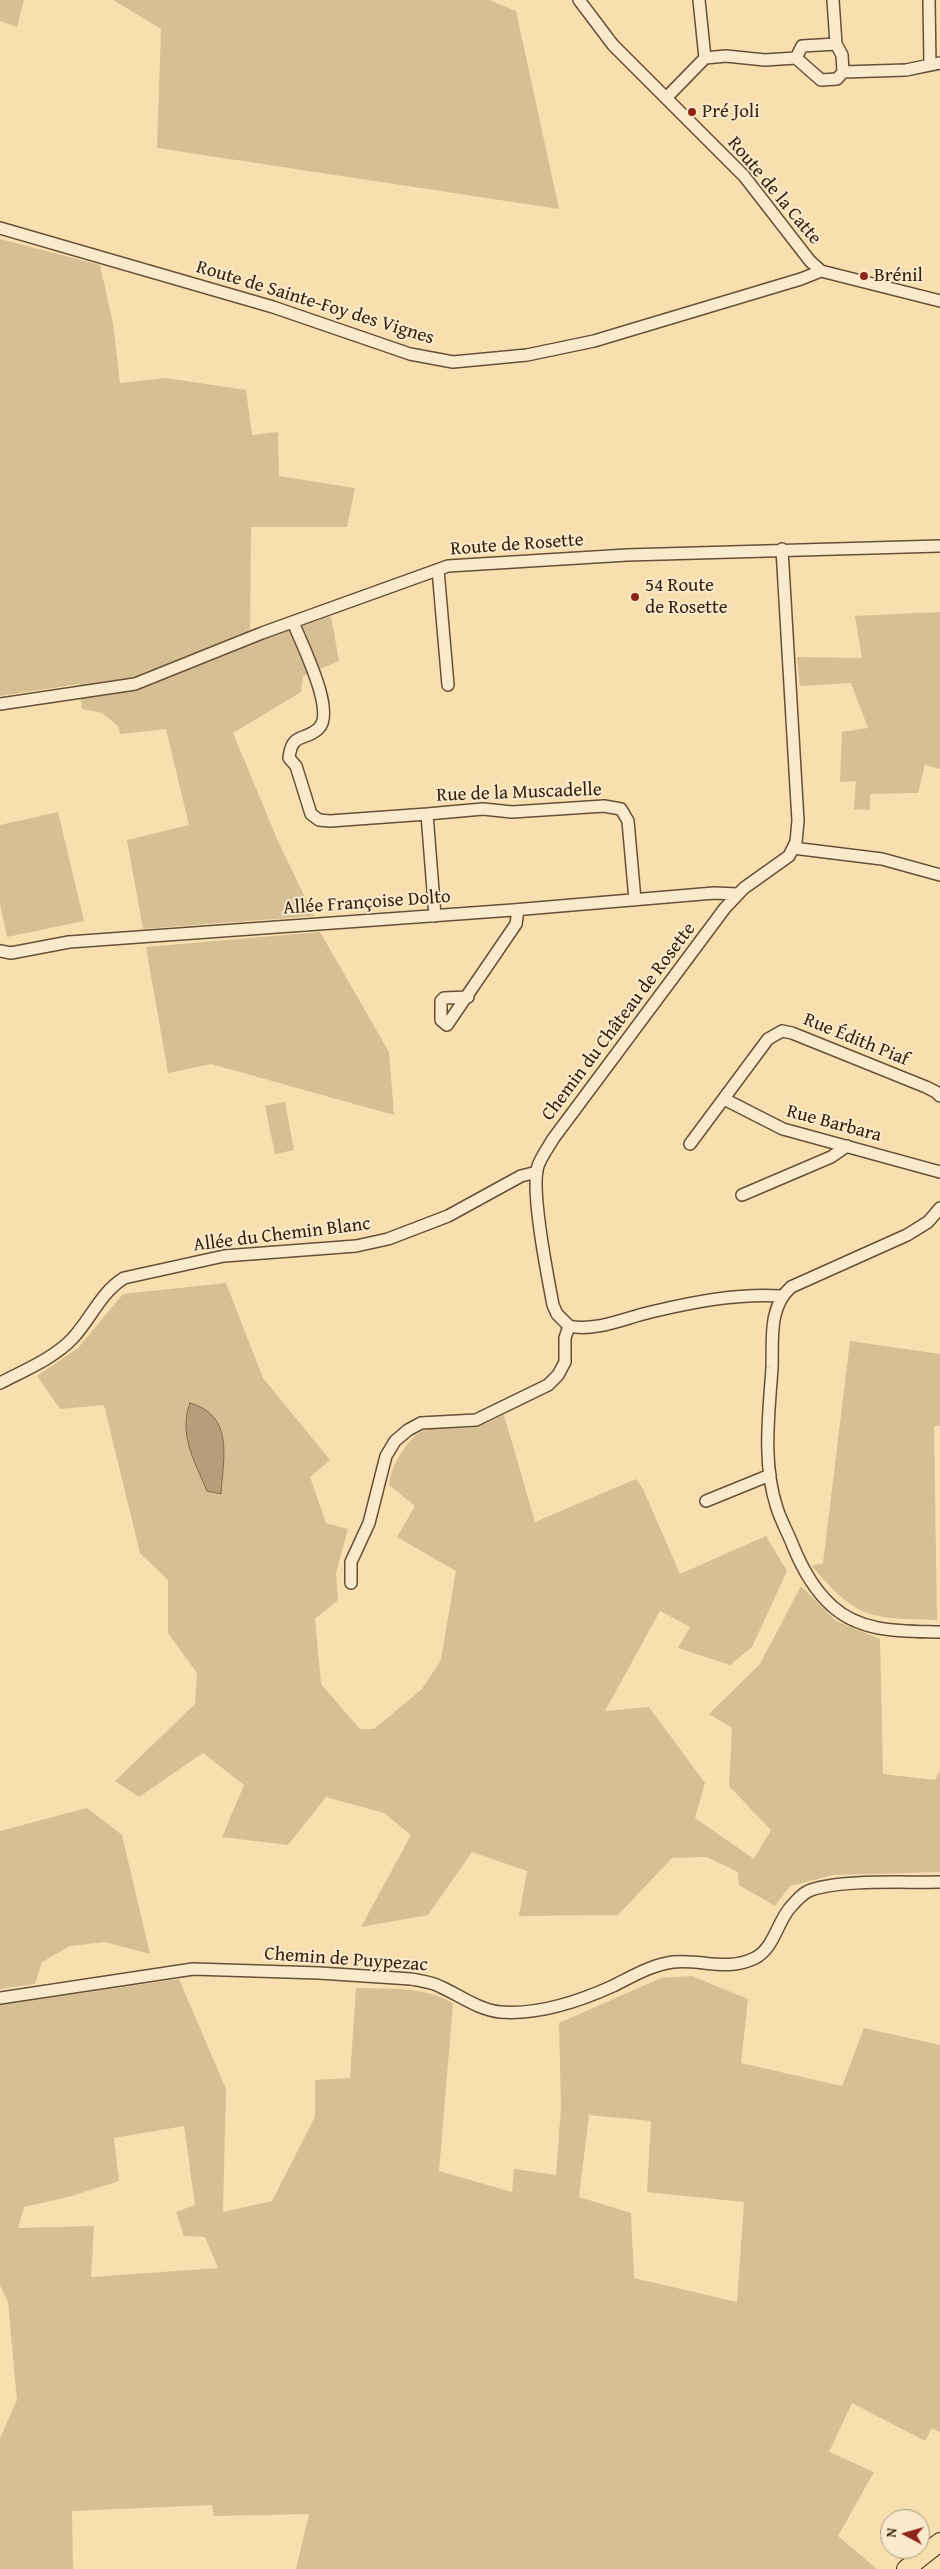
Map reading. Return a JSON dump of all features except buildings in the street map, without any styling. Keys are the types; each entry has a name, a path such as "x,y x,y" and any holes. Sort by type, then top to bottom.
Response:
{"main road":[{"path":"906,2569 940,2542"},
{"path":"919,2569 940,2552"}],"street":[{"name":"Route de la Catte","path":"579,0 613,45 744,176 810,261 821,271"},
{"path":"699,0 705,58"},
{"path":"666,97 705,58 726,56 765,60 796,58 821,80 837,79 843,72 842,55 836,44 833,0"},
{"path":"843,72 906,70 935,64 929,0"},
{"path":"796,58 802,46 836,44"},
{"name":"Route de Sainte-Foy des Vignes","path":"0,228 273,307 410,354 453,362 527,355 594,341 801,279 821,271"},
{"path":"821,271 940,301"},
{"name":"Route de Rosette","path":"0,704 136,684 293,622 448,566 627,555 782,549 940,546"},
{"path":"782,549 798,822 796,842 793,848 882,859 940,875"},
{"path":"438,570 448,685"},
{"path":"293,622 324,704 325,719 319,729 295,740 290,747 289,758 296,766 311,814 319,820 330,821 427,814"},
{"name":"Rue de la Muscadelle","path":"435,916 427,814 483,809 512,812 616,807 625,814 628,821 635,900"},
{"name":"Chemin du Château de Rosette","path":"568,1326 562,1322 553,1305 536,1197 537,1172 550,1145 585,1095 725,908 738,894 789,856 793,848"},
{"name":"Allée Françoise Dolto","path":"0,951 11,953 69,942 518,910 714,893 738,894"},
{"path":"468,997 516,924 518,910"},
{"name":"Rue Édith Piaf","path":"690,1144 768,1039 782,1031 792,1033 918,1084 936,1092 940,1096"},
{"name":"Rue Barbara","path":"724,1099 783,1129 940,1172"},
{"path":"742,1195 831,1157 847,1146"},
{"name":"Allée du Chemin Blanc","path":"0,1383 70,1341 101,1298 113,1285 124,1278 224,1256 356,1246 388,1239 448,1216 522,1176 537,1172"},
{"path":"940,1208 928,1222 907,1235 791,1287 781,1296 774,1319 768,1419 770,1475 776,1507 804,1572 832,1607 860,1623 892,1631 940,1632"},
{"path":"351,1583 351,1562 369,1524 386,1456 395,1441 408,1430 421,1423 476,1420 548,1385 558,1375 565,1362 565,1338 568,1326 587,1328 652,1311 730,1298 760,1295 781,1296"},
{"path":"706,1501 770,1475"},
{"name":"Chemin de Puypezac","path":"0,1998 144,1975 193,1969 227,1969 412,1979 438,1985 482,2007 497,2012 513,2012 587,1997 652,1966 674,1962 719,1966 739,1965 757,1957 771,1942 786,1914 801,1896 810,1890 844,1885 940,1882"}],"shaded area":[{"path":"0,0 24,0 17,27 0,21"},
{"path":"113,0 489,0 516,11 559,209 157,148 161,29"},
{"path":"0,239 100,265 113,324 120,383 166,378 246,390 252,435 278,432 279,476 355,488 347,527 251,527 250,644 331,616 339,661 303,676 301,692 233,733 277,839 314,916 143,929 127,840 189,825 166,729 120,734 119,727 102,713 82,709 79,684 0,696"},
{"path":"940,612 940,769 925,765 918,793 870,794 870,810 854,809 856,781 840,782 842,732 868,728 851,683 800,686 797,657 862,658 855,616"},
{"path":"58,812 84,921 7,937 0,904 0,825"},
{"path":"320,932 389,1052 394,1115 211,1064 168,1073 146,947"},
{"path":"285,1102 294,1150 275,1154 265,1106"},
{"path":"226,1283 263,1378 330,1460 310,1477 326,1523 348,1529 336,1573 338,1600 315,1619 321,1684 360,1729 374,1729 422,1689 441,1660 456,1571 397,1537 415,1506 389,1485 394,1467 403,1450 419,1433 435,1428 475,1427 504,1415 535,1522 636,1479 643,1489 680,1574 766,1536 787,1571 752,1647 730,1665 678,1648 690,1627 660,1611 605,1711 649,1707 705,1783 695,1818 754,1859 771,1830 729,1786 732,1728 709,1714 760,1664 801,1586 836,1621 880,1639 883,1774 935,1780 940,1771 940,1872 833,1875 790,1886 775,1906 739,1885 738,1872 707,1857 672,1858 618,1915 519,1916 527,1871 472,1852 428,1915 361,1927 411,1835 384,1813 326,1797 288,1845 222,1837 244,1785 203,1753 139,1797 115,1781 195,1704 197,1673 168,1633 168,1580 140,1553 104,1405 60,1409 37,1376 78,1348 123,1294"},
{"path":"850,1341 940,1354 940,1426 934,1426 937,1620 896,1618 866,1612 841,1597 812,1566 823,1563"},
{"path":"190,1403 204,1409 214,1418 220,1428 224,1453 221,1494 207,1491 193,1459 186,1426"},
{"path":"87,1808 122,1835 150,1954 105,1942 70,1946 42,1962 35,1984 0,1989 0,1831"},
{"path":"692,1976 748,1999 741,2063 842,2086 864,2028 940,2045 940,2432 932,2428 925,2441 852,2403 829,2452 874,2472 838,2536 877,2569 296,2569 309,2514 214,2516 212,2505 72,2511 73,2569 0,2569 0,2438 17,2400 8,2302 0,2285 0,2005 179,1979 226,2089 223,2212 272,2201 315,2117 315,2080 350,2078 356,1988 418,1991 453,2003 439,2171 512,2192 514,2169 556,2175 561,2107 559,2023 661,1978","holes":["589,2115 651,2121 647,2192 744,2202 737,2302 634,2278 631,2213 579,2197","184,2126 195,2205 176,2212 184,2236 205,2237 218,2268 91,2277 94,2226 18,2228 24,2207 68,2197 119,2181 114,2138"]}],"place":[{"name":"Pré Joli","path":"692,112"},
{"name":"Brénil","path":"864,276"},
{"name":"54 Route de Rosette","path":"635,597"}]}
